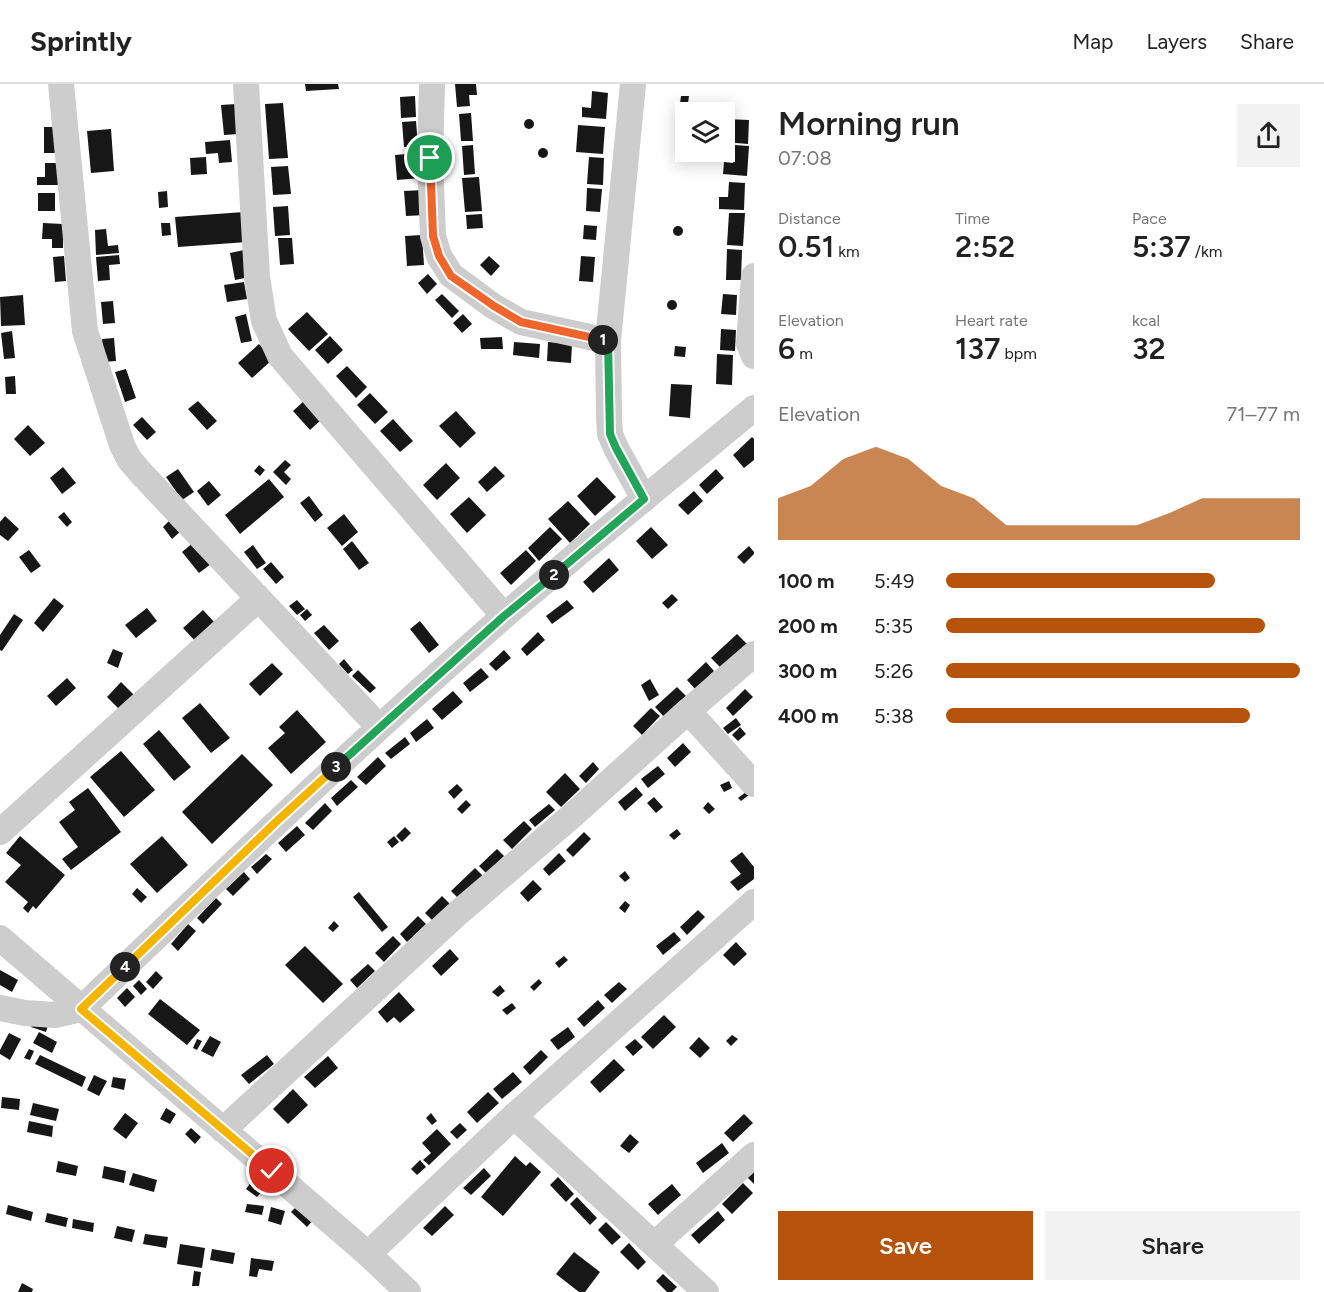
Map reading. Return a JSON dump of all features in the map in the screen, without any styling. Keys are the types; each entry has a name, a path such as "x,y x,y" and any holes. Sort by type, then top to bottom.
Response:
{"street":[{"path":"61,84 85,331 122,445 129,459 140,472 379,727"},
{"path":"246,84 257,277 264,321 280,356 504,616"},
{"path":"432,84 430,158 433,236 439,256 451,276 521,322 608,341"},
{"path":"633,84 608,341 610,434 644,499"},
{"path":"754,276 749,344 754,356"},
{"path":"0,1008 24,1013 55,1015 81,1009 277,821 379,727 504,616 754,408"},
{"path":"0,832 258,599"},
{"path":"223,1130 458,913 754,654"},
{"path":"688,711 754,784"},
{"path":"368,1254 514,1116 754,902"},
{"path":"0,938 368,1254 408,1292"},
{"path":"514,1116 706,1292"},
{"path":"655,1244 754,1155"}],"building":[{"path":"305,84 338,84 339,89 306,91"},
{"path":"455,84 476,84 477,95 469,95 470,106 457,107"},
{"path":"592,91 608,93 606,119 582,117 582,107 591,108"},
{"path":"415,96 416,117 401,118 400,97"},
{"path":"681,96 689,96 688,102 680,102"},
{"path":"283,103 288,158 269,159 265,104"},
{"path":"236,104 239,134 224,135 221,105"},
{"path":"471,113 473,141 461,141 459,114"},
{"path":"529,119 534,124 529,129 524,124"},
{"path":"735,119 749,120 748,144 735,143"},
{"path":"416,121 418,146 404,147 402,122"},
{"path":"578,125 605,127 603,154 576,152"},
{"path":"44,127 61,127 60,153 44,153"},
{"path":"111,129 114,171 91,173 87,131"},
{"path":"230,140 232,162 219,163 218,153 206,154 205,142"},
{"path":"473,145 475,174 464,175 462,146"},
{"path":"735,145 749,146 747,176 723,174 724,162 735,162"},
{"path":"543,148 548,153 543,158 538,153"},
{"path":"419,153 421,178 397,180 395,155"},
{"path":"206,157 207,174 191,175 190,158"},
{"path":"589,157 604,158 603,185 587,184"},
{"path":"45,163 61,163 60,185 37,185 37,177 45,177"},
{"path":"288,166 291,194 273,195 271,167"},
{"path":"479,177 482,211 465,212 462,178"},
{"path":"729,182 745,183 744,210 719,209 719,197 728,197"},
{"path":"587,188 602,189 600,212 586,211"},
{"path":"424,190 426,215 406,216 404,191"},
{"path":"167,191 168,207 159,208 158,192"},
{"path":"38,193 55,193 55,211 38,211"},
{"path":"288,206 290,235 275,236 273,207"},
{"path":"244,212 247,242 178,247 175,217"},
{"path":"729,213 745,213 743,246 727,245"},
{"path":"482,214 483,228 467,229 466,215"},
{"path":"43,223 63,224 63,248 52,248 52,239 42,239"},
{"path":"161,223 170,223 171,235 162,236"},
{"path":"584,225 597,226 596,240 583,239"},
{"path":"678,226 683,231 678,236 673,231"},
{"path":"106,229 108,246 118,245 119,253 96,255 95,230"},
{"path":"422,235 424,265 407,266 405,236"},
{"path":"278,238 292,238 294,264 280,265"},
{"path":"727,249 742,250 741,280 726,280"},
{"path":"244,250 250,277 235,280 230,253"},
{"path":"119,255 120,264 109,265 110,280 98,281 96,257"},
{"path":"64,256 66,281 55,282 53,257"},
{"path":"489,256 500,266 491,276 480,265"},
{"path":"581,256 595,257 593,282 579,281"},
{"path":"428,274 437,284 427,294 418,283"},
{"path":"244,282 247,299 227,302 224,285"},
{"path":"442,294 459,311 452,318 435,300"},
{"path":"723,294 737,295 736,315 721,314"},
{"path":"23,295 25,325 1,326 0,297"},
{"path":"672,300 677,305 672,310 667,305"},
{"path":"113,301 115,323 103,324 101,302"},
{"path":"307,312 328,334 309,351 288,329"},
{"path":"246,314 252,341 241,343 235,317"},
{"path":"463,314 472,324 462,333 453,323"},
{"path":"721,329 736,330 735,351 720,350"},
{"path":"12,331 15,358 4,359 1,333"},
{"path":"330,336 343,350 328,364 315,350"},
{"path":"502,337 503,349 481,349 480,338"},
{"path":"114,338 116,361 104,362 102,339"},
{"path":"514,342 540,344 539,358 513,355"},
{"path":"548,342 572,344 571,363 547,361"},
{"path":"259,344 273,359 252,378 238,363"},
{"path":"675,346 686,347 685,357 674,356"},
{"path":"717,354 733,355 732,385 716,384"},
{"path":"347,366 367,387 356,398 336,376"},
{"path":"126,369 136,398 125,402 115,372"},
{"path":"15,376 16,394 6,394 5,377"},
{"path":"671,384 692,385 690,418 669,416"},
{"path":"370,393 388,412 375,424 357,405"},
{"path":"305,400 323,418 310,430 293,411"},
{"path":"198,401 217,421 207,430 188,409"},
{"path":"456,411 476,433 460,448 439,426"},
{"path":"142,417 156,432 147,440 133,425"},
{"path":"393,419 413,441 400,452 380,431"},
{"path":"28,425 45,443 30,456 14,439"},
{"path":"752,437 754,439 754,460 744,468 733,455"},
{"path":"285,460 291,465 284,472 291,479 286,485 273,472"},
{"path":"446,463 460,478 437,500 423,485"},
{"path":"259,465 265,470 260,476 254,471"},
{"path":"495,466 505,476 487,492 478,482"},
{"path":"63,467 76,483 62,494 50,478"},
{"path":"178,469 194,492 182,500 166,477"},
{"path":"716,469 724,478 707,494 699,485"},
{"path":"597,477 616,497 595,516 577,496"},
{"path":"269,479 284,497 240,534 225,515"},
{"path":"209,481 221,495 208,506 197,491"},
{"path":"694,491 703,501 688,515 678,505"},
{"path":"309,496 323,515 315,522 300,503"},
{"path":"469,497 486,515 467,533 450,514"},
{"path":"568,501 590,524 570,543 548,519"},
{"path":"64,512 72,522 67,527 58,517"},
{"path":"344,514 358,532 342,546 327,528"},
{"path":"5,516 19,529 8,541 0,535 0,522"},
{"path":"171,519 181,531 172,539 163,527"},
{"path":"550,527 562,539 539,561 528,548"},
{"path":"651,527 668,545 652,559 636,541"},
{"path":"352,541 369,563 359,570 343,549"},
{"path":"194,542 211,564 199,573 182,552"},
{"path":"253,545 266,563 257,569 244,552"},
{"path":"749,546 754,554 744,564 737,557"},
{"path":"29,550 41,566 31,573 19,557"},
{"path":"526,550 536,561 511,585 500,573"},
{"path":"609,558 619,570 593,593 583,582"},
{"path":"271,562 284,577 276,584 263,569"},
{"path":"672,594 678,600 668,609 662,603"},
{"path":"54,598 64,606 43,632 34,623"},
{"path":"297,600 305,609 297,615 289,606"},
{"path":"567,600 574,608 552,624 546,616"},
{"path":"147,608 157,621 136,638 125,625"},
{"path":"307,609 312,615 305,621 300,615"},
{"path":"203,610 216,624 196,642 183,628"},
{"path":"14,614 23,620 2,651 0,650 0,635"},
{"path":"420,621 439,645 429,653 410,629"},
{"path":"324,625 339,641 329,650 314,633"},
{"path":"538,632 545,640 527,656 521,649"},
{"path":"737,634 749,646 723,670 711,658"},
{"path":"113,649 123,653 118,668 107,663"},
{"path":"504,650 511,658 496,671 489,664"},
{"path":"344,659 353,670 348,674 339,664"},
{"path":"706,662 714,671 695,689 687,680"},
{"path":"272,663 283,674 260,696 249,684"},
{"path":"481,668 489,677 470,692 463,683"},
{"path":"358,670 376,688 370,693 352,676"},
{"path":"67,678 76,688 56,706 47,696"},
{"path":"650,679 659,695 649,701 641,685"},
{"path":"121,682 135,696 120,710 107,697"},
{"path":"677,687 686,696 664,717 655,707"},
{"path":"745,689 753,697 733,716 726,708"},
{"path":"453,691 463,702 442,720 432,709"},
{"path":"200,703 230,738 211,753 182,718"},
{"path":"651,708 660,716 642,735 633,726"},
{"path":"297,710 326,742 291,774 268,748 285,733 279,727"},
{"path":"736,718 741,725 728,734 723,728"},
{"path":"427,719 434,728 416,742 410,733"},
{"path":"740,727 746,734 738,741 732,735"},
{"path":"159,730 191,767 174,781 143,744"},
{"path":"405,737 410,744 391,759 385,753"},
{"path":"683,743 691,752 675,767 667,758"},
{"path":"121,751 155,790 124,817 90,777"},
{"path":"242,754 273,785 212,844 182,812"},
{"path":"378,757 386,766 366,785 357,777"},
{"path":"593,762 599,769 586,783 579,776"},
{"path":"658,766 665,774 648,788 641,779"},
{"path":"565,773 580,789 561,807 546,792"},
{"path":"351,780 358,787 337,806 331,798"},
{"path":"729,781 732,788 724,792 720,785"},
{"path":"457,784 463,790 454,799 448,792"},
{"path":"636,787 643,795 625,811 618,802"},
{"path":"88,788 121,832 71,870 62,859 78,847 59,822 75,810 69,802"},
{"path":"746,792 749,795 741,801 738,798"},
{"path":"654,797 663,807 656,813 647,803"},
{"path":"466,800 471,805 462,814 457,809"},
{"path":"708,802 715,809 709,814 703,808"},
{"path":"325,803 332,811 313,830 305,823"},
{"path":"549,804 555,810 535,827 529,820"},
{"path":"524,821 532,829 512,849 503,840"},
{"path":"297,826 305,835 286,852 278,843"},
{"path":"405,827 411,833 402,842 396,836"},
{"path":"677,829 681,834 674,840 669,835"},
{"path":"584,832 591,839 573,857 566,850"},
{"path":"20,836 65,875 36,909 33,906 28,913 23,908 28,902 5,882 21,865 6,853"},
{"path":"162,836 188,865 157,893 130,864"},
{"path":"394,836 399,842 392,848 387,842"},
{"path":"497,849 504,856 486,873 479,866"},
{"path":"742,852 754,867 754,879 738,891 730,882 741,874 730,861"},
{"path":"559,853 566,861 549,876 543,869"},
{"path":"266,854 272,859 257,874 251,867"},
{"path":"475,868 483,876 459,899 451,891"},
{"path":"625,871 630,878 625,882 619,876"},
{"path":"244,872 250,879 233,896 226,889"},
{"path":"533,880 542,889 528,902 520,893"},
{"path":"137,888 147,897 141,903 132,894"},
{"path":"359,892 388,927 382,932 353,897"},
{"path":"442,896 451,905 434,922 425,913"},
{"path":"216,898 222,904 203,924 197,918"},
{"path":"625,901 630,905 625,913 619,908"},
{"path":"698,910 705,917 687,935 680,927"},
{"path":"418,916 426,924 407,942 400,934"},
{"path":"334,921 339,926 333,932 328,928"},
{"path":"188,924 196,931 178,951 171,944"},
{"path":"674,932 681,940 663,955 656,946"},
{"path":"393,936 401,944 384,962 375,953"},
{"path":"736,942 747,954 734,966 723,955"},
{"path":"305,946 343,984 323,1003 285,965"},
{"path":"450,949 459,959 441,976 432,966"},
{"path":"564,956 568,960 559,968 555,963"},
{"path":"368,964 375,971 357,988 350,980"},
{"path":"0,970 18,980 12,992 0,985"},
{"path":"156,971 163,978 153,989 146,982"},
{"path":"539,979 542,983 534,991 530,987"},
{"path":"139,980 147,989 141,995 133,986"},
{"path":"619,982 627,989 612,1003 604,995"},
{"path":"500,985 505,991 498,997 492,992"},
{"path":"127,988 135,997 125,1007 117,998"},
{"path":"399,992 415,1010 400,1023 394,1017 387,1023 378,1012"},
{"path":"160,999 200,1030 187,1045 148,1014"},
{"path":"598,1000 605,1008 584,1027 577,1019"},
{"path":"512,1003 516,1008 507,1015 502,1010"},
{"path":"664,1015 676,1027 653,1049 641,1037"},
{"path":"35,1017 49,1022 46,1032 31,1027"},
{"path":"568,1027 575,1037 558,1050 550,1040"},
{"path":"39,1032 57,1042 52,1053 33,1043"},
{"path":"9,1033 21,1039 10,1060 0,1054"},
{"path":"732,1035 738,1039 731,1046 726,1041"},
{"path":"210,1036 221,1042 213,1057 201,1051"},
{"path":"699,1037 710,1048 700,1058 689,1048"},
{"path":"197,1039 202,1041 197,1050 193,1048"},
{"path":"635,1039 643,1047 633,1056 625,1047"},
{"path":"29,1049 34,1051 30,1060 24,1058"},
{"path":"541,1050 548,1057 530,1075 523,1067"},
{"path":"40,1055 86,1077 82,1087 35,1064"},
{"path":"267,1055 274,1064 249,1084 241,1075"},
{"path":"328,1056 338,1068 315,1088 304,1077"},
{"path":"614,1059 625,1070 600,1093 590,1082"},
{"path":"513,1072 522,1082 502,1099 493,1089"},
{"path":"94,1075 107,1081 99,1096 87,1090"},
{"path":"113,1077 126,1079 124,1090 111,1087"},
{"path":"293,1089 308,1105 288,1124 273,1109"},
{"path":"488,1092 499,1103 477,1123 467,1112"},
{"path":"2,1097 20,1099 19,1110 1,1108"},
{"path":"33,1103 59,1109 56,1121 30,1115"},
{"path":"166,1108 176,1114 170,1124 160,1119"},
{"path":"125,1113 138,1123 126,1139 113,1129"},
{"path":"431,1113 437,1121 432,1125 426,1118"},
{"path":"744,1114 753,1123 733,1142 724,1133"},
{"path":"29,1121 53,1126 52,1137 27,1132"},
{"path":"460,1123 467,1130 457,1139 450,1132"},
{"path":"191,1128 201,1137 195,1144 185,1134"},
{"path":"437,1129 451,1144 429,1165 423,1160 431,1153 422,1143"},
{"path":"630,1134 639,1142 629,1153 620,1146"},
{"path":"722,1143 729,1153 703,1173 696,1163"},
{"path":"515,1156 526,1166 530,1162 541,1172 503,1216 481,1197"},
{"path":"420,1160 426,1167 417,1175 411,1169"},
{"path":"58,1161 78,1166 76,1176 56,1172"},
{"path":"104,1166 126,1171 124,1183 102,1178"},
{"path":"484,1168 491,1176 471,1195 463,1188"},
{"path":"754,1171 754,1184 747,1177"},
{"path":"133,1173 157,1180 154,1192 129,1185"},
{"path":"558,1177 574,1194 566,1202 550,1185"},
{"path":"252,1181 264,1189 257,1197 246,1189"},
{"path":"743,1183 753,1193 732,1214 722,1204"},
{"path":"672,1184 681,1195 658,1215 648,1204"},
{"path":"577,1197 597,1218 590,1225 570,1204"},
{"path":"247,1204 264,1206 262,1215 245,1212"},
{"path":"8,1205 33,1212 31,1221 6,1214"},
{"path":"297,1206 313,1220 307,1227 291,1212"},
{"path":"445,1206 454,1215 432,1236 423,1228"},
{"path":"271,1207 285,1211 281,1225 268,1221"},
{"path":"718,1211 725,1220 699,1244 691,1235"},
{"path":"47,1213 68,1218 66,1227 45,1222"},
{"path":"73,1219 94,1223 93,1232 72,1228"},
{"path":"606,1222 621,1237 612,1245 598,1230"},
{"path":"117,1226 135,1230 132,1242 114,1238"},
{"path":"145,1234 168,1237 166,1248 143,1244"},
{"path":"629,1243 646,1262 638,1270 620,1252"},
{"path":"180,1244 205,1248 202,1268 177,1264"},
{"path":"212,1249 235,1253 233,1264 210,1260"},
{"path":"574,1252 600,1272 585,1292 579,1292 556,1274"},
{"path":"251,1258 274,1261 272,1271 259,1269 257,1277 249,1276"},
{"path":"194,1271 201,1272 199,1286 192,1286"},
{"path":"663,1274 677,1287 672,1292 667,1292 656,1281"},
{"path":"22,1283 33,1289 32,1292 18,1292"}],"route":[{"path":"272,1171 81,1009 277,821 379,727 504,616 644,499 610,434 608,341 521,322 451,276 439,256 433,236 430,158"}]}
